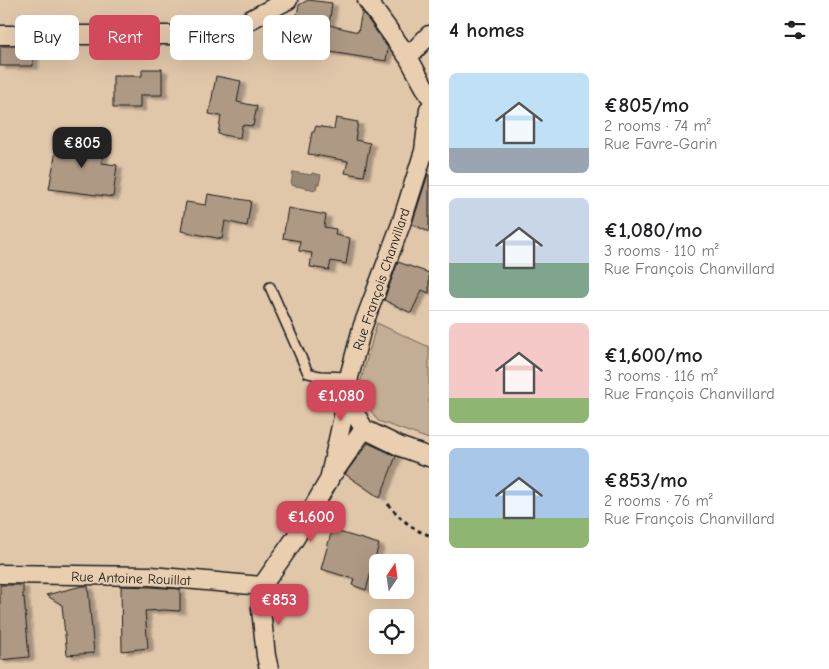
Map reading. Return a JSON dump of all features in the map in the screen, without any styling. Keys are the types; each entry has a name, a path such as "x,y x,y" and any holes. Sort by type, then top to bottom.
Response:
{"street":[{"path":"0,35 198,35 222,31 242,24 288,0"},
{"path":"367,0 408,58 429,95"},
{"path":"408,58 429,35"},
{"name":"Rue François Chanvillard","path":"262,586 294,540 329,480 347,399 349,377 362,328 402,224 424,150 429,109"},
{"path":"347,399 364,429 401,447 429,457"},
{"path":"329,480 364,429"},
{"name":"Rue Antoine Rouillat","path":"0,574 151,576 262,586"},
{"path":"262,586 261,609 269,669"}],"lane":[{"path":"270,287 308,373 320,376 349,377"}],"path":[{"path":"388,504 399,517 422,533 429,535"}],"shaded area":[{"path":"293,172 321,175 316,190 291,185"},
{"path":"377,323 429,347 429,439 378,421 358,391"}],"building":[{"path":"308,0 332,3 330,18 330,15 297,15 299,5"},
{"path":"362,11 388,48 386,61 330,52 330,25 358,32"},
{"path":"0,46 15,46 15,60 33,60 33,66 0,66"},
{"path":"142,69 162,69 162,95 140,95 140,108 113,108 113,76 142,76"},
{"path":"216,76 241,81 237,102 257,106 253,126 242,125 240,138 218,134 221,116 209,114"},
{"path":"336,118 358,122 355,140 370,143 364,176 345,173 348,161 308,154 312,132 314,132 316,126 334,129"},
{"path":"58,139 104,145 102,163 117,165 113,197 49,189"},
{"path":"429,175 429,232 412,224"},
{"path":"208,194 251,201 247,226 225,221 222,239 181,231 186,202 206,205"},
{"path":"288,208 326,215 324,227 336,229 335,235 350,238 346,264 331,261 329,270 310,267 312,253 299,251 300,241 283,238"},
{"path":"398,262 429,273 429,293 422,290 411,313 384,300"},
{"path":"368,443 396,456 380,498 345,474"},
{"path":"332,530 379,544 376,554 369,554 369,579 366,590 352,585 354,579 321,569"},
{"path":"0,585 23,585 29,657 0,660"},
{"path":"88,586 94,653 67,655 62,605 46,595"},
{"path":"121,586 180,589 180,611 145,611 148,648 122,651"}]}
